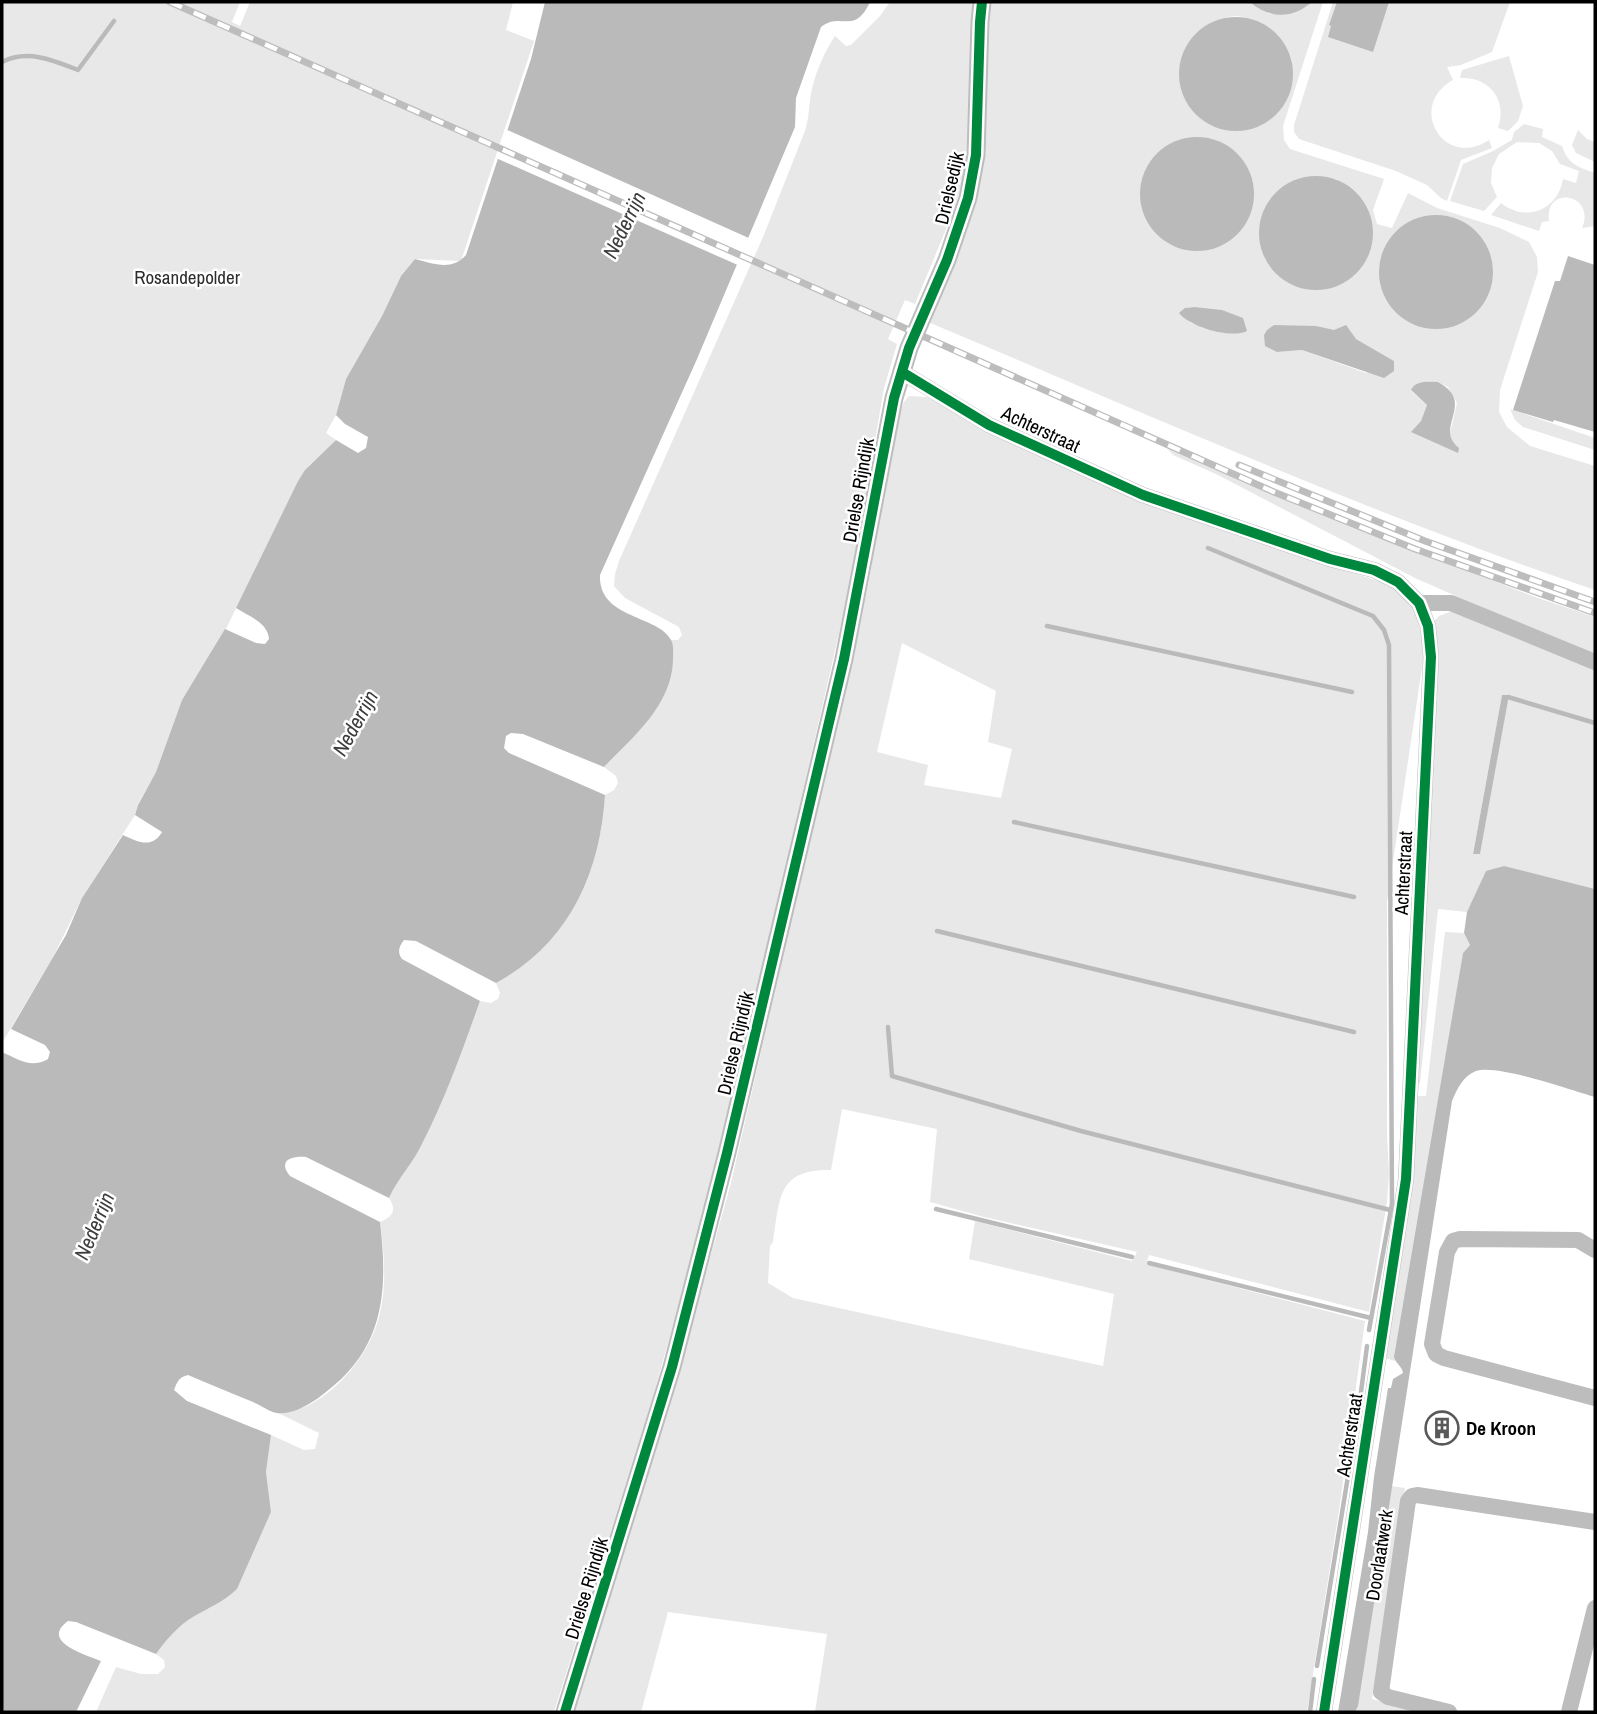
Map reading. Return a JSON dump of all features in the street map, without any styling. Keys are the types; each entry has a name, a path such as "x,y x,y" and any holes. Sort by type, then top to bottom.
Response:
{"street":[{"name":"Drielsedijk","path":"902,372 909,348 955,239 973,177 982,2"},
{"name":"Achterstraat","path":"902,372 989,425 1143,495 1330,559 1374,570 1398,582 1419,603 1428,626 1431,657 1406,1179 1324,1712"},
{"name":"Drielse Rijndijk","path":"565,1712 668,1380 720,1179 844,659 888,425 902,372"},
{"path":"1419,603 1451,603 1595,662"},
{"path":"1595,1250 1578,1240 1453,1241 1447,1252 1432,1344 1436,1354 1444,1358 1595,1398"},
{"name":"Doorlaatwerk","path":"1449,1712 1388,1698 1381,1692 1408,1501 1417,1495 1595,1522"},
{"path":"1569,1712 1595,1608"}],"green space":[{"name":"Rosandepolder","path":"2,2 240,2 232,22 240,26 250,2 513,2 506,30 534,41 461,261 415,259 401,276 346,379 336,415 326,433 336,440 306,469 298,481 223,635 182,700 156,772 138,804 135,815 82,898 53,957 2,1043"},
{"path":"890,2 978,2 965,172 954,210 915,304 905,300 888,339 897,344 884,388 851,581 714,1179 652,1400 554,1712 96,1712 116,1667 141,1674 158,1674 165,1667 164,1660 156,1654 173,1634 237,1589 271,1512 266,1472 271,1435 304,1450 315,1449 319,1433 278,1413 309,1405 333,1389 354,1366 370,1340 380,1313 384,1290 380,1222 392,1213 393,1206 389,1198 431,1125 454,1073 480,1001 491,1003 498,999 500,993 496,983 543,948 576,904 596,853 605,795 614,790 618,783 616,776 604,767 654,711 670,678 671,640 678,640 682,635 679,627 625,598 614,586 619,561 763,237 805,131 811,93 824,56 835,36 846,46 851,45"},
{"path":"988,2 1250,2 1270,14 1306,7 1312,2 1323,2 1283,126 1284,140 1290,149 1384,179 1373,210 1377,224 1392,228 1408,193 1437,208 1500,228 1529,242 1537,257 1538,272 1500,390 1499,412 1507,427 1530,446 1595,466 1595,590 1342,496 928,322 960,245","holes":["1226,17 1246,18 1271,31 1284,45 1292,61","1336,179 1352,191 1364,206 1371,225 1372,244 1272,269 1264,251 1261,232 1273,196","1428,216 1493,277 1488,296 1408,223","1195,307 1222,310 1201,326 1191,323 1185,308","1316,326 1356,339 1394,361 1366,373 1302,350 1277,352","1438,382 1448,387 1457,403 1450,433 1451,442 1412,432 1421,421 1427,405 1411,391 1419,383"]},
{"path":"1333,2 1510,2 1492,52 1461,65 1447,67 1453,80 1439,91 1432,105 1436,131 1445,141 1458,147 1473,147 1489,140 1492,148 1461,160 1447,201 1427,185 1396,171 1299,139 1294,132"},
{"path":"1509,56 1523,106 1518,121 1508,131 1498,128 1500,108 1494,92 1480,81 1460,78 1462,70"},
{"path":"1524,124 1543,129 1542,137 1562,146 1574,164 1595,173 1595,226 1582,228 1585,216 1582,207 1569,198 1554,202 1549,221 1542,222 1539,231 1491,215 1501,203 1521,212 1540,210 1555,199 1563,179 1576,183 1579,171 1560,164 1552,151 1539,143 1517,142 1499,154 1492,168 1491,183 1497,197 1484,211 1450,201 1463,164 1512,140 1514,132"},
{"path":"1578,130 1587,139 1595,142 1595,162 1576,153 1572,145"},
{"path":"909,396 927,397 1198,521 1400,588 1417,619 1424,654 1387,902 1389,1174 1369,1312 1149,1255 1146,1264 1365,1321 1340,1504 1307,1712 815,1712 827,1634 668,1612 641,1712 573,1712 669,1405 731,1183 868,585 895,427","holes":["902,643 996,691 988,742 1012,749 1001,798 924,785 928,765 877,752","842,1109 937,1129 930,1202 1137,1252 1132,1261 975,1221 969,1259 1114,1294 1103,1366 793,1298 768,1283 770,1246 784,1189 800,1175 831,1170"]},
{"path":"1510,409 1595,438 1595,450 1523,427 1515,420"},
{"path":"1167,448 1279,497 1535,597 1595,617 1595,657 1415,578 1218,475 1173,455"},
{"path":"1452,611 1595,668 1595,889 1503,866 1483,876 1467,912 1438,909 1420,1083 1415,1083 1434,621","holes":["1502,695 1508,696 1480,854 1473,853"]},
{"path":"1445,932 1464,933 1470,945 1463,953 1395,1361 1385,1358 1415,1096 1426,1096"},
{"path":"1391,1486 1405,1488 1372,1699 1421,1712 1355,1712"}],"water":[{"name":"Nederrijn","path":"545,2 870,2 864,12 853,21 835,21 821,27 796,98 795,127 697,359 600,575 602,589 608,600 630,615 654,625 671,640 673,661 665,692 649,720 604,767 523,734 511,733 506,736 504,748 509,753 605,795 596,853 576,904 543,948 496,983 416,941 402,942 399,951 402,959 480,1001 454,1073 431,1125 389,1198 306,1157 291,1158 286,1163 286,1171 290,1176 380,1222 382,1294 371,1336 346,1375 316,1400 290,1412 274,1412 188,1375 177,1382 174,1390 187,1401 271,1435 266,1472 271,1512 237,1589 182,1625 156,1654 68,1621 59,1635 62,1641 68,1647 101,1661 76,1712 2,1712 2,1052 30,1063 48,1059 50,1052 45,1045 11,1029 66,935 82,898 123,835 139,842 149,842 154,841 162,832 135,815 156,772 182,700 225,629 256,643 265,644 269,639 261,624 236,608 305,470 336,440 358,453 366,448 368,437 345,424 336,415 346,379 401,276 415,259 449,265 466,255 531,59"},
{"path":"1250,2 1312,2 1297,12 1281,15 1265,12"},
{"path":"1337,2 1389,2 1373,52 1328,37"},
{"path":"1236,17 1258,21 1276,34 1289,52 1293,74 1289,96 1276,114 1258,127 1236,131 1214,127 1196,114 1183,96 1179,74 1183,52 1196,34 1214,21"},
{"path":"1197,137 1219,142 1237,154 1249,172 1254,194 1249,216 1237,234 1219,246 1197,251 1175,246 1157,234 1145,216 1140,194 1145,172 1157,154 1175,142"},
{"path":"1316,176 1338,180 1356,193 1369,211 1373,233 1369,255 1356,273 1338,286 1316,290 1294,286 1276,273 1263,255 1259,233 1263,211 1276,193 1294,180"},
{"path":"1436,215 1458,219 1476,232 1489,250 1493,272 1489,294 1476,312 1458,325 1436,329 1414,325 1396,312 1383,294 1379,272 1383,250 1396,232 1414,219"},
{"path":"1568,256 1595,265 1595,432 1513,410 1555,281 1560,281"},
{"path":"1185,308 1222,310 1243,318 1247,331 1221,333 1192,323 1179,313"},
{"path":"1274,325 1316,326 1334,330 1346,325 1356,339 1394,361 1394,371 1384,378 1302,350 1277,352 1265,346 1264,335"},
{"path":"1438,382 1449,390 1454,398 1450,432 1452,440 1459,448 1458,453 1411,432 1421,421 1427,405 1411,390 1419,383"},
{"path":"1502,695 1509,695 1480,854 1473,854"},
{"path":"1504,866 1595,889 1595,1097 1517,1074 1486,1070 1467,1076 1452,1101 1358,1706 1355,1712 1338,1712 1368,1532 1388,1388 1391,1388 1393,1379 1403,1373 1394,1357 1463,953 1470,945 1464,933 1467,912 1486,871"}],"pier":[{"path":"505,129 751,239 740,266 496,158"}],"waterway":[{"path":"2,62 21,56 40,57 78,70 114,21"},
{"path":"1208,548 1373,616 1384,630 1389,645 1392,1204 1369,1330"},
{"path":"1047,626 1352,692"},
{"path":"1508,697 1595,723"},
{"path":"1014,822 1354,897"},
{"path":"937,931 1354,1032"},
{"path":"888,1027 892,1076 1081,1131 1390,1210"},
{"path":"936,1209 1132,1257"},
{"path":"1149,1263 1371,1318"},
{"path":"1317,1666 1367,1346"},
{"path":"1310,1712 1314,1679"}],"railway":[{"path":"170,2 1274,492 1415,549 1595,613"},
{"path":"1239,465 1425,541 1595,602"}],"cycle path":[{"path":"565,1712 672,1367 727,1153 844,659 894,398 909,348 947,260 968,198 976,155 982,2"},
{"path":"902,372 989,425 1143,495 1330,559 1374,570 1398,582 1419,603 1428,626 1431,657 1406,1179 1324,1712"}],"place":[{"name":"De Kroon","path":"1442,1428"}]}
